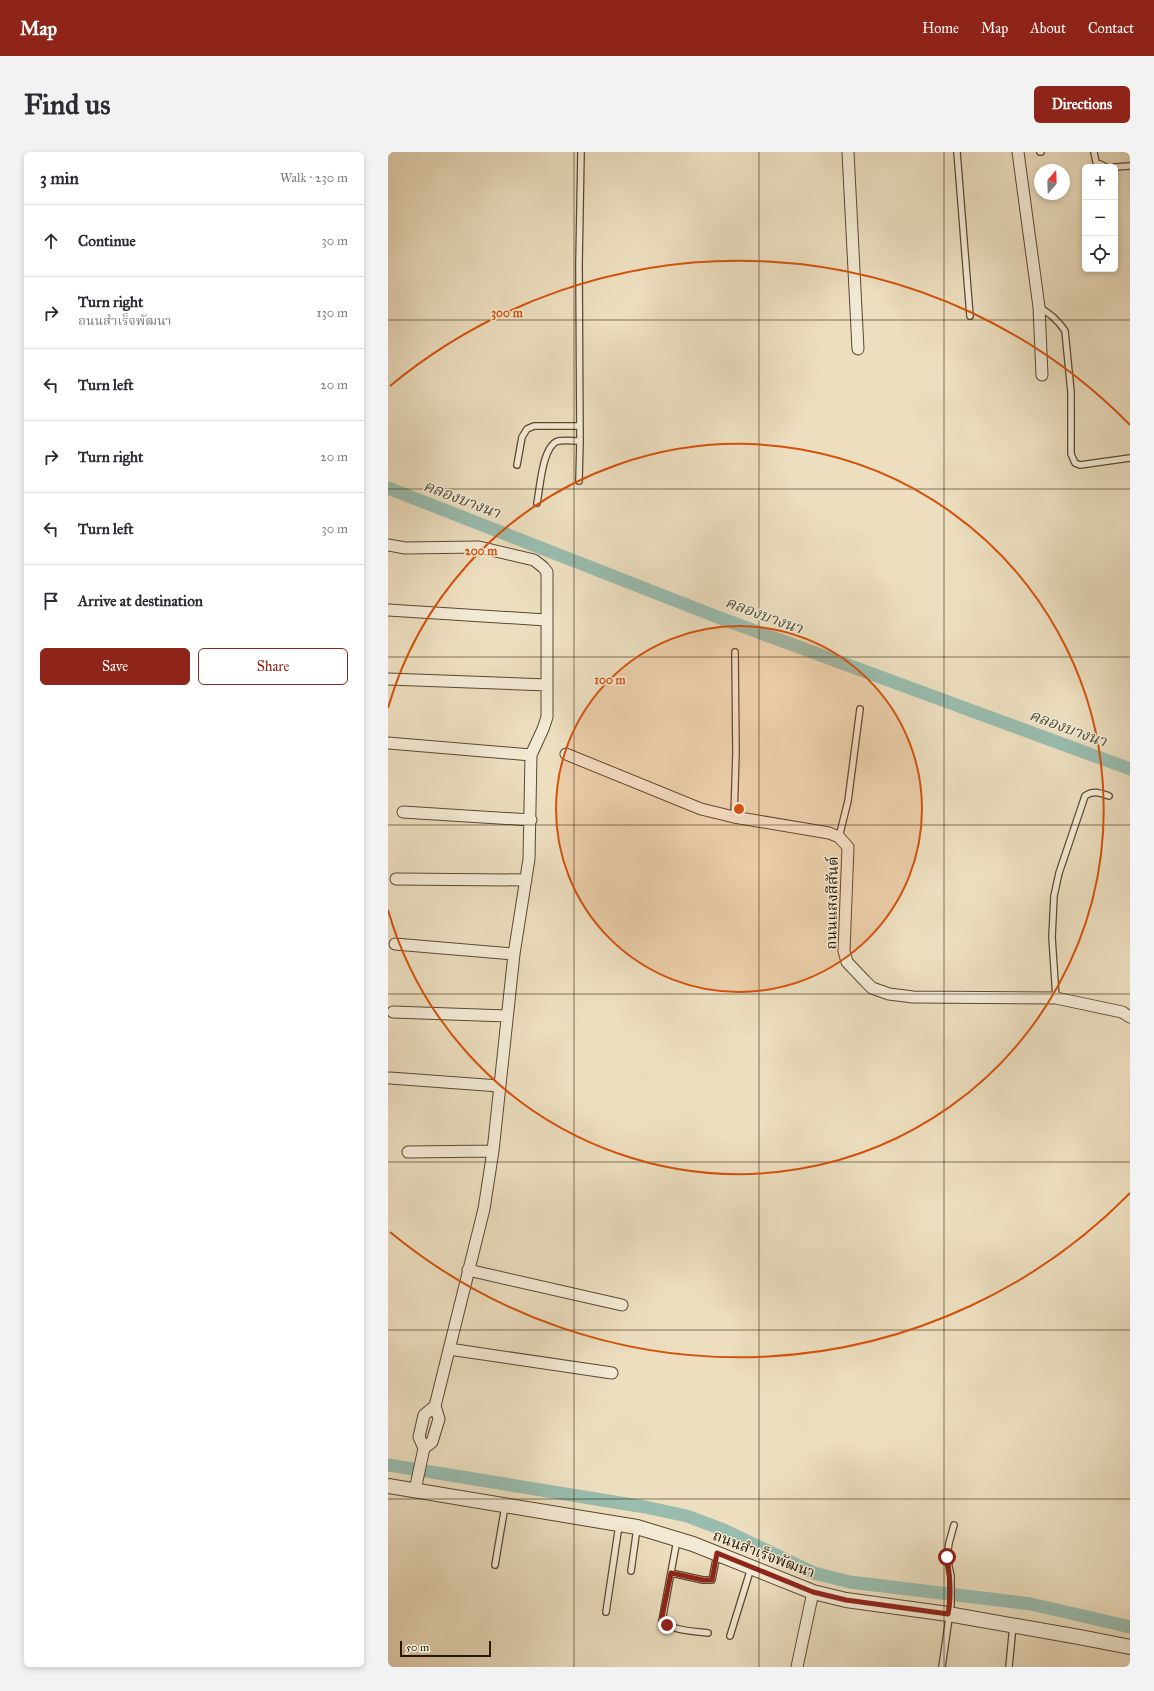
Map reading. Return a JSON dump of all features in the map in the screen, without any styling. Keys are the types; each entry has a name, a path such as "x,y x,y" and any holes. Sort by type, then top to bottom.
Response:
{"street":[{"path":"848,152 858,349"},
{"path":"1018,152 1039,307 1042,375"},
{"path":"388,544 405,548 479,547 534,560 543,566 547,572 547,717 544,729 531,755 531,820 529,859 514,954 493,1150 484,1209 434,1406 439,1419 432,1442 423,1452 415,1490"},
{"path":"388,610 546,620"},
{"path":"388,679 548,685"},
{"path":"388,743 531,755"},
{"name":"ถนนแสงสีสันต์","path":"566,754 701,809 734,817 829,833 840,837 848,847 844,951 847,962 872,988 888,994 913,997 1056,998 1122,1012 1130,1017"},
{"path":"403,812 531,820"},
{"path":"396,880 526,880"},
{"path":"395,944 514,954"},
{"path":"393,1012 507,1016"},
{"path":"390,1078 499,1086"},
{"path":"408,1152 493,1150"},
{"path":"468,1270 622,1305"},
{"path":"449,1349 612,1373"},
{"name":"ถนนสำเร็จพัฒนา","path":"388,1486 637,1527 717,1553 813,1592 846,1600 950,1609 1013,1625 1130,1647"},
{"path":"797,1667 813,1592"}],"lane":[{"path":"579,481 579,264 581,152"},
{"path":"957,152 970,316"},
{"path":"1094,152 1096,162 1100,164"},
{"path":"1118,167 1130,166"},
{"path":"1039,307 1056,319 1065,331 1071,392 1071,454 1075,463 1080,465 1130,458"},
{"path":"517,465 522,437 527,429 534,426 580,426"},
{"path":"537,503 545,457 551,446 558,441 580,440"},
{"path":"734,817 736,753 735,652"},
{"path":"840,837 848,801 860,709"},
{"path":"1056,998 1052,914 1059,873 1085,796 1090,792 1096,792 1109,796"},
{"path":"494,1565 505,1505"},
{"path":"606,1612 619,1524"},
{"path":"942,1667 950,1609 950,1576 947,1557 954,1525"},
{"path":"631,1572 637,1527"},
{"path":"677,1539 662,1621 667,1625 676,1628 708,1633"},
{"path":"671,1573 703,1580 712,1580 717,1553"},
{"path":"730,1636 751,1567"},
{"path":"1008,1667 1013,1625"}],"waterway":[{"name":"คลองบางนา","path":"388,488 720,618 1130,769"},
{"path":"388,1465 645,1507 687,1516 724,1530 814,1573 850,1582 1031,1604 1130,1627"}],"route":[{"path":"667,1625 662,1621 662,1617 671,1573 707,1581 712,1580 717,1553 813,1592 846,1600 948,1614 951,1604 950,1576 947,1557"}]}
